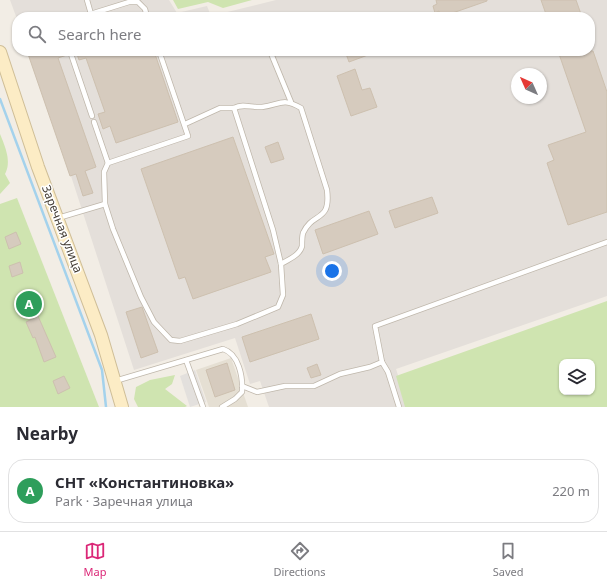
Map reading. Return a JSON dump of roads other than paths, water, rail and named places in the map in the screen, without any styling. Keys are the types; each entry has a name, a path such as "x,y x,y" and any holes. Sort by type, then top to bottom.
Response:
{"street":[{"name":"Заречная улица","path":"0,52 38,167 101,335 122,407"}],"lane":[{"path":"87,0 90,12"},
{"path":"97,12 128,2 138,2 145,9 146,12"},
{"path":"71,56 92,116"},
{"path":"108,162 188,136 161,56"},
{"path":"272,56 291,102"},
{"path":"184,124 220,108 234,108 241,104 262,107 281,101 291,102 301,108 327,190 329,204 324,213 310,224 303,234 301,248 294,257 281,264"},
{"path":"94,122 108,162 104,172 105,204 113,229 141,297 154,322 171,340 180,341 230,326 278,307 283,296 281,264 273,230 234,108"},
{"path":"58,218 105,204"},
{"path":"399,407 388,372 382,362 375,326 607,242"},
{"path":"115,381 222,349 230,351 235,357 243,380 242,392 235,399 222,407"},
{"path":"186,360 203,407"},
{"path":"242,386 257,392 285,386 314,386 340,374 370,367 382,362"}],"waterway":[{"path":"0,99 102,370 106,407"}],"place":[{"name":"СНТ «Константиновка»","path":"29,304"}]}
